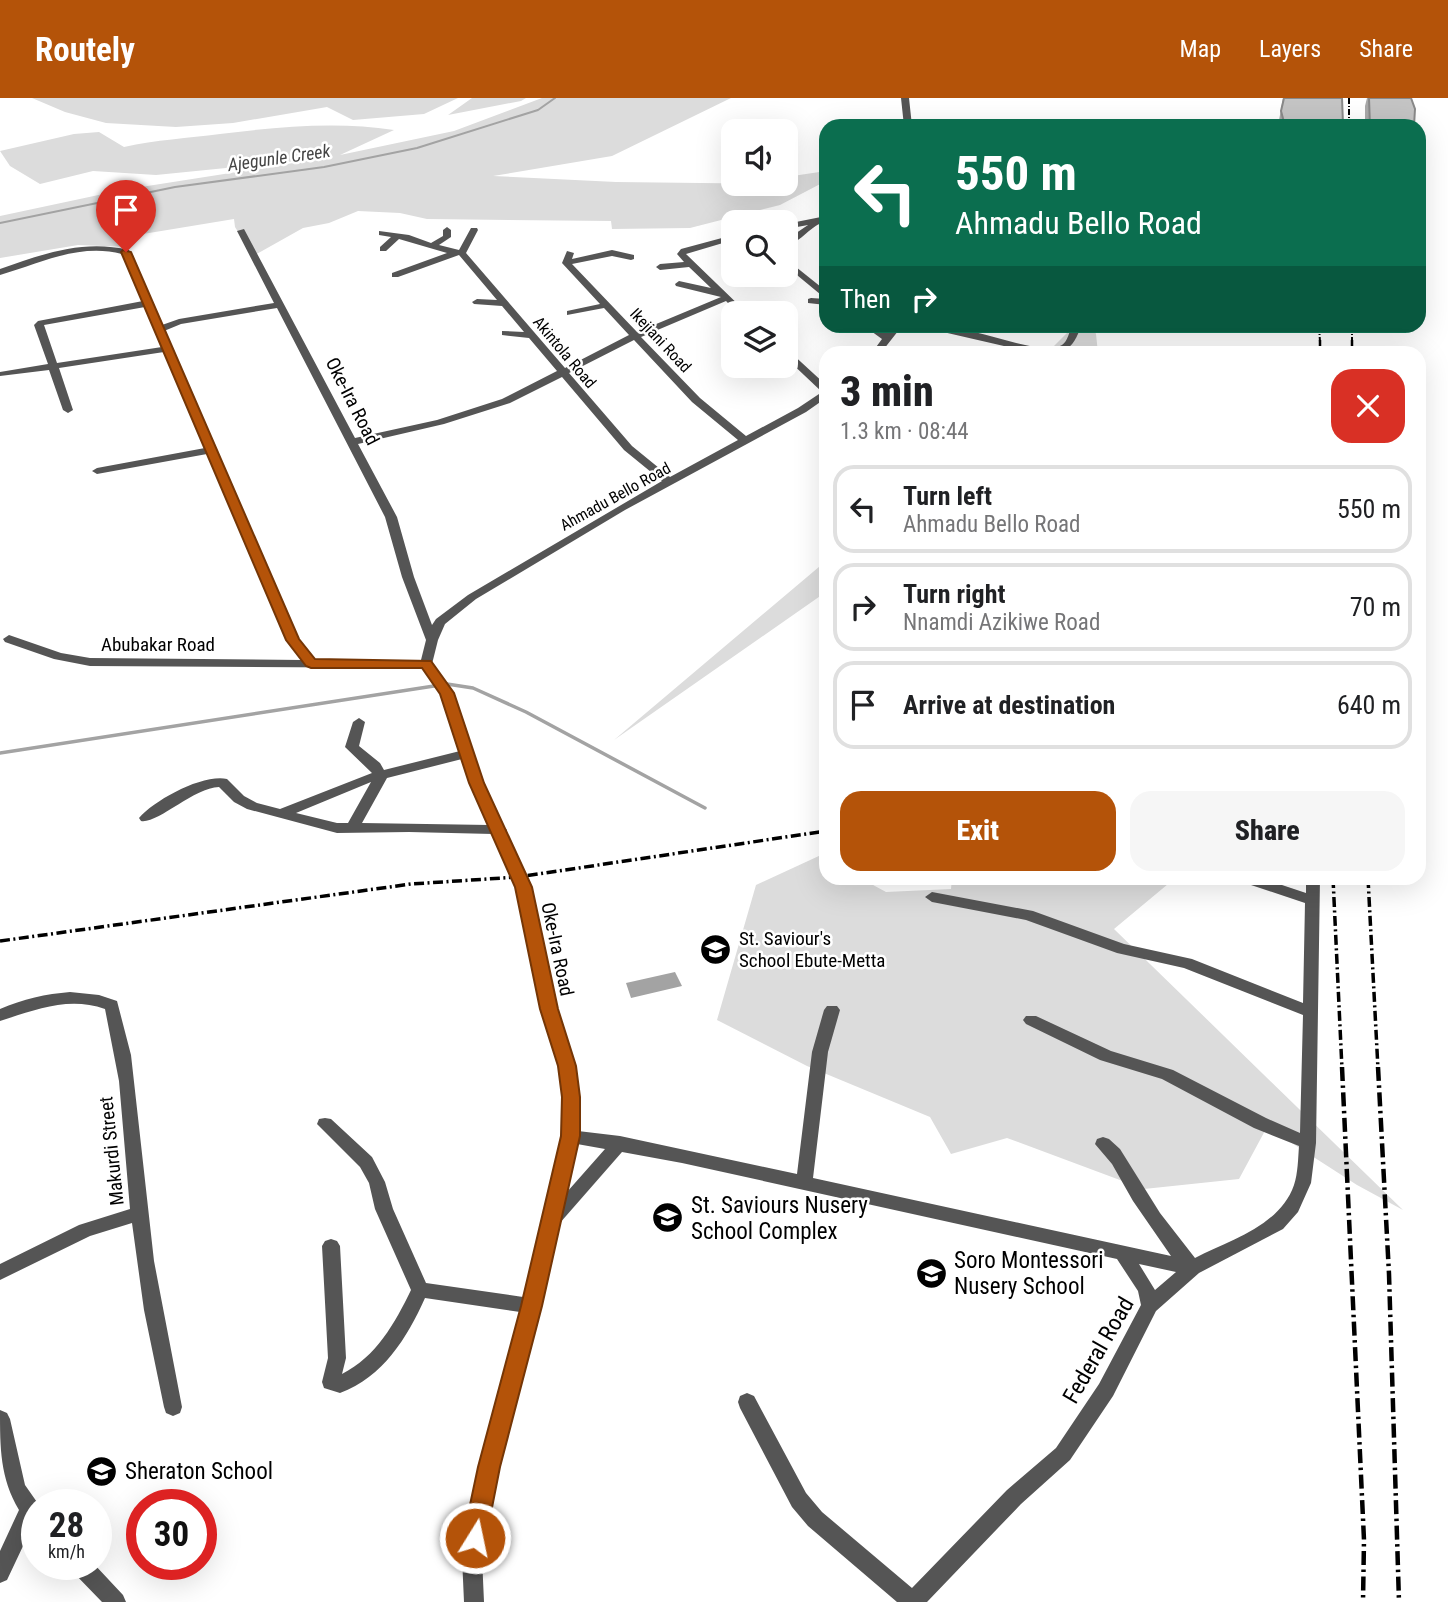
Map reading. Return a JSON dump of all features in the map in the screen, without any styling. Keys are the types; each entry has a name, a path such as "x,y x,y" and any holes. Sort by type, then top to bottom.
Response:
{"street":[{"path":"905,98 907,119"},
{"path":"798,224 819,220"},
{"path":"798,237 819,222"},
{"path":"432,246 447,237 447,230"},
{"path":"395,275 458,253 474,230"},
{"name":"Oke-Ira Road","path":"241,231 391,517 408,576 432,640"},
{"path":"382,233 458,253"},
{"path":"383,249 397,236"},
{"path":"721,241 682,252 690,264 730,301"},
{"path":"0,272 72,250 108,247 126,252 292,640 311,663 426,664 432,640"},
{"name":"Akintola Road","path":"458,253 628,449 670,482"},
{"name":"Ikejiani Road","path":"631,257 612,253 568,258 606,305 696,400 746,441"},
{"path":"660,267 690,264"},
{"path":"798,272 819,290"},
{"path":"680,284 723,295"},
{"path":"351,442 456,417 506,401 723,295"},
{"path":"477,302 504,303"},
{"path":"811,302 819,302"},
{"path":"160,329 179,322 278,305"},
{"path":"570,313 606,305"},
{"path":"68,410 39,325 43,322 152,309 179,322"},
{"path":"505,333 530,335"},
{"path":"879,333 887,338"},
{"path":"882,346 891,333"},
{"path":"963,333 1020,346"},
{"path":"3,373 167,349"},
{"path":"798,365 819,385"},
{"name":"Ahmadu Bello Road","path":"432,640 440,622 472,597 746,441 819,396"},
{"path":"97,471 211,450"},
{"name":"Abubakar Road","path":"9,639 58,656 90,662 311,663"},
{"name":"Oke-Ira Road","path":"426,664 447,693 477,783 523,887 549,1009 567,1066 571,1097 570,1136 552,1222 478,1518 472,1557 474,1602"},
{"path":"359,722 352,747 375,766 381,777"},
{"path":"276,811 298,809 324,795 467,754"},
{"path":"352,829 381,777"},
{"path":"146,818 183,795 222,782 239,799 252,806 315,824 352,829 409,827 500,830"},
{"path":"1265,885 1314,901"},
{"name":"Federal Road","path":"913,1602 1014,1497 1063,1454 1107,1390 1150,1305 1193,1268 1240,1246 1277,1223 1293,1207 1303,1183 1308,1143 1313,885"},
{"path":"932,897 1028,915 1122,949 1187,963 1311,1012"},
{"name":"Makurdi Street","path":"0,1014 17,1006 45,1002 100,1000 112,1004 121,1043 139,1214 152,1303 173,1407"},
{"path":"803,1182 820,1052 832,1010"},
{"path":"1031,1020 1106,1056 1167,1074 1260,1123 1308,1143"},
{"path":"326,1124 366,1162 377,1182 384,1209 420,1290 403,1327 378,1359 360,1376 340,1385 331,1382 337,1358 331,1246"},
{"path":"570,1136 620,1143 711,1162 1193,1268"},
{"path":"552,1222 620,1143"},
{"path":"1103,1144 1119,1159 1138,1194 1193,1268"},
{"path":"0,1272 85,1230 139,1214"},
{"path":"1122,1252 1146,1289 1150,1305"},
{"path":"420,1290 531,1306"},
{"path":"747,1402 799,1500 815,1519 913,1602"},
{"path":"0,1419 16,1489 21,1497"},
{"path":"0,1573 21,1536"},
{"path":"95,1580 116,1602"}],"shaded area":[{"path":"32,98 458,98 424,114 353,120 327,107 233,123 176,127 106,123 65,112"},
{"path":"472,98 526,98 448,115"},
{"path":"542,98 731,98 612,156 493,176 721,183 721,196 797,196 780,205 760,210 721,210 721,220 690,228 612,229 611,221 427,219 400,213 358,211 329,223 303,228 253,256 235,227 234,219 143,234 129,247 78,245 0,258 0,216 122,190 325,158 156,175 93,171 40,184 10,166 0,151 74,134 99,132 124,147 285,127 329,125 394,130 340,155 454,131"},
{"path":"819,172 819,185 798,196 798,175"},
{"path":"1067,333 1096,334 1097,346 1054,346"},
{"path":"819,567 819,597 614,740"},
{"path":"819,856 819,885 873,885 886,892 951,889 951,885 1167,885 1114,929 1403,1210 1357,1185 1267,1127 1239,1179 1144,1189 1007,1138 951,1154 930,1117 807,1066 717,1020 756,885"},
{"path":"675,972 682,986 631,998 626,983"}],"building":[{"path":"1284,98 1342,98 1343,119 1283,119 1281,111"},
{"path":"1369,98 1411,98 1415,109 1414,119 1370,119"}],"waterway":[{"name":"Ajegunle Creek","path":"0,223 175,187 324,167 417,148 538,110 555,98"},
{"path":"0,753 447,684 473,688 526,712 705,808"}],"railway":[{"path":"1349,98 1349,119"},
{"path":"1319,333 1320,342"},
{"path":"1352,333 1352,346"},
{"path":"0,941 411,884 518,877 819,832"},
{"path":"1333,885 1342,1069"},
{"path":"1368,885 1378,1069"},
{"path":"1342,1067 1364,1540 1363,1602"},
{"path":"1378,1067 1389,1274 1399,1602"}],"place":[{"name":"St. Saviour's School Ebute-Metta","path":"716,949"},
{"name":"St. Saviours Nusery School Complex","path":"668,1218"},
{"name":"Soro Montessori Nusery School","path":"931,1273"},
{"name":"Sheraton School","path":"102,1471"}],"route":[{"path":"126,252 292,640 311,663 371,666 426,664 447,693 477,783 523,887 549,1009 567,1066 571,1097 570,1136 531,1306 489,1467 475,1538"}]}
